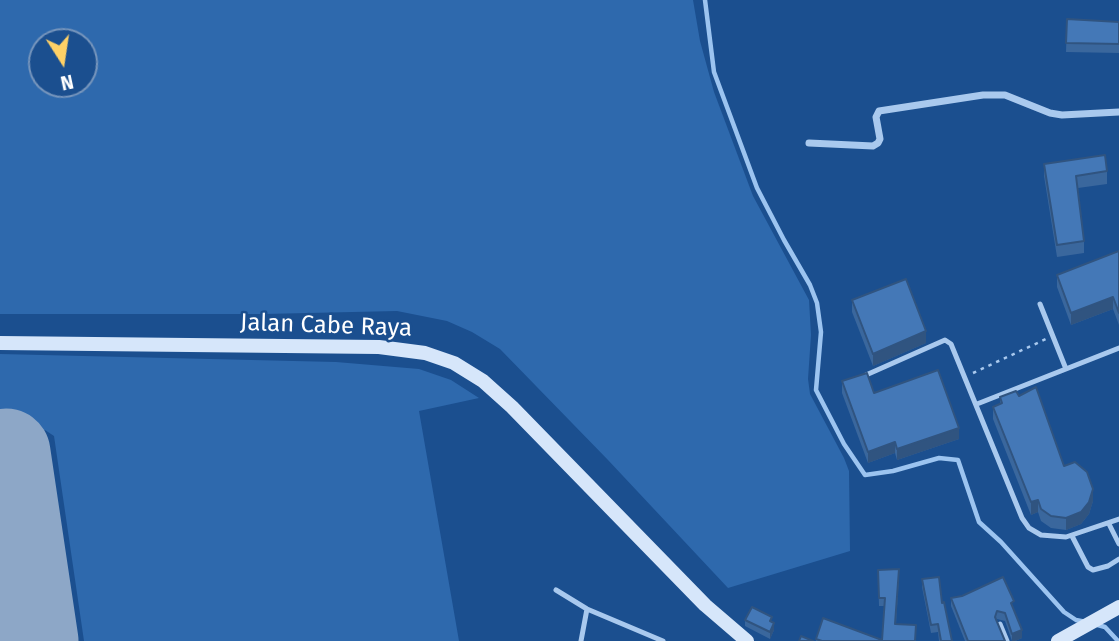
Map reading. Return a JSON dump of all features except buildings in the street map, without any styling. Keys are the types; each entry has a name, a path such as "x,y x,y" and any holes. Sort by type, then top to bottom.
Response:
{"main road":[{"name":"Jalan Cabe Raya","path":"0,343 379,347 425,353 454,363 483,381 512,407 705,605 747,641"},
{"path":"1058,641 1115,609"}],"street":[{"path":"809,144 873,146 880,139 876,117 878,111 983,94 1005,96 1062,115 1119,112"}],"lane":[{"path":"1040,304 1066,369"},
{"path":"866,375 945,340 951,344 1022,518 1030,528 1041,535 1055,538 1072,536 1119,519"},
{"path":"977,404 1119,348"},
{"path":"1109,524 1119,544"},
{"path":"1072,536 1088,567 1093,570 1108,566 1119,559"},
{"path":"556,590 587,609 663,641"},
{"path":"581,641 587,609"},
{"path":"1000,624 1007,641"}],"path":[{"path":"965,377 1053,336"}],"shaded area":[{"path":"0,0 693,0 700,41 714,92 753,196 809,300 810,394 849,471 850,551 728,588 500,349 472,332 447,321 397,311 0,314"},
{"path":"0,354 336,362 419,369 451,380 479,398 419,411 459,641 84,641 54,436 45,430 0,436"}],"waterway":[{"path":"705,0 714,72 757,188 810,285 817,303 821,332 816,390 844,444 865,475 893,471 939,458 958,460 979,522 1001,542 1064,612 1076,620 1086,622"},
{"path":"1094,624 1105,627 1118,641"}],"runway":[{"path":"6,453 34,641"}]}
